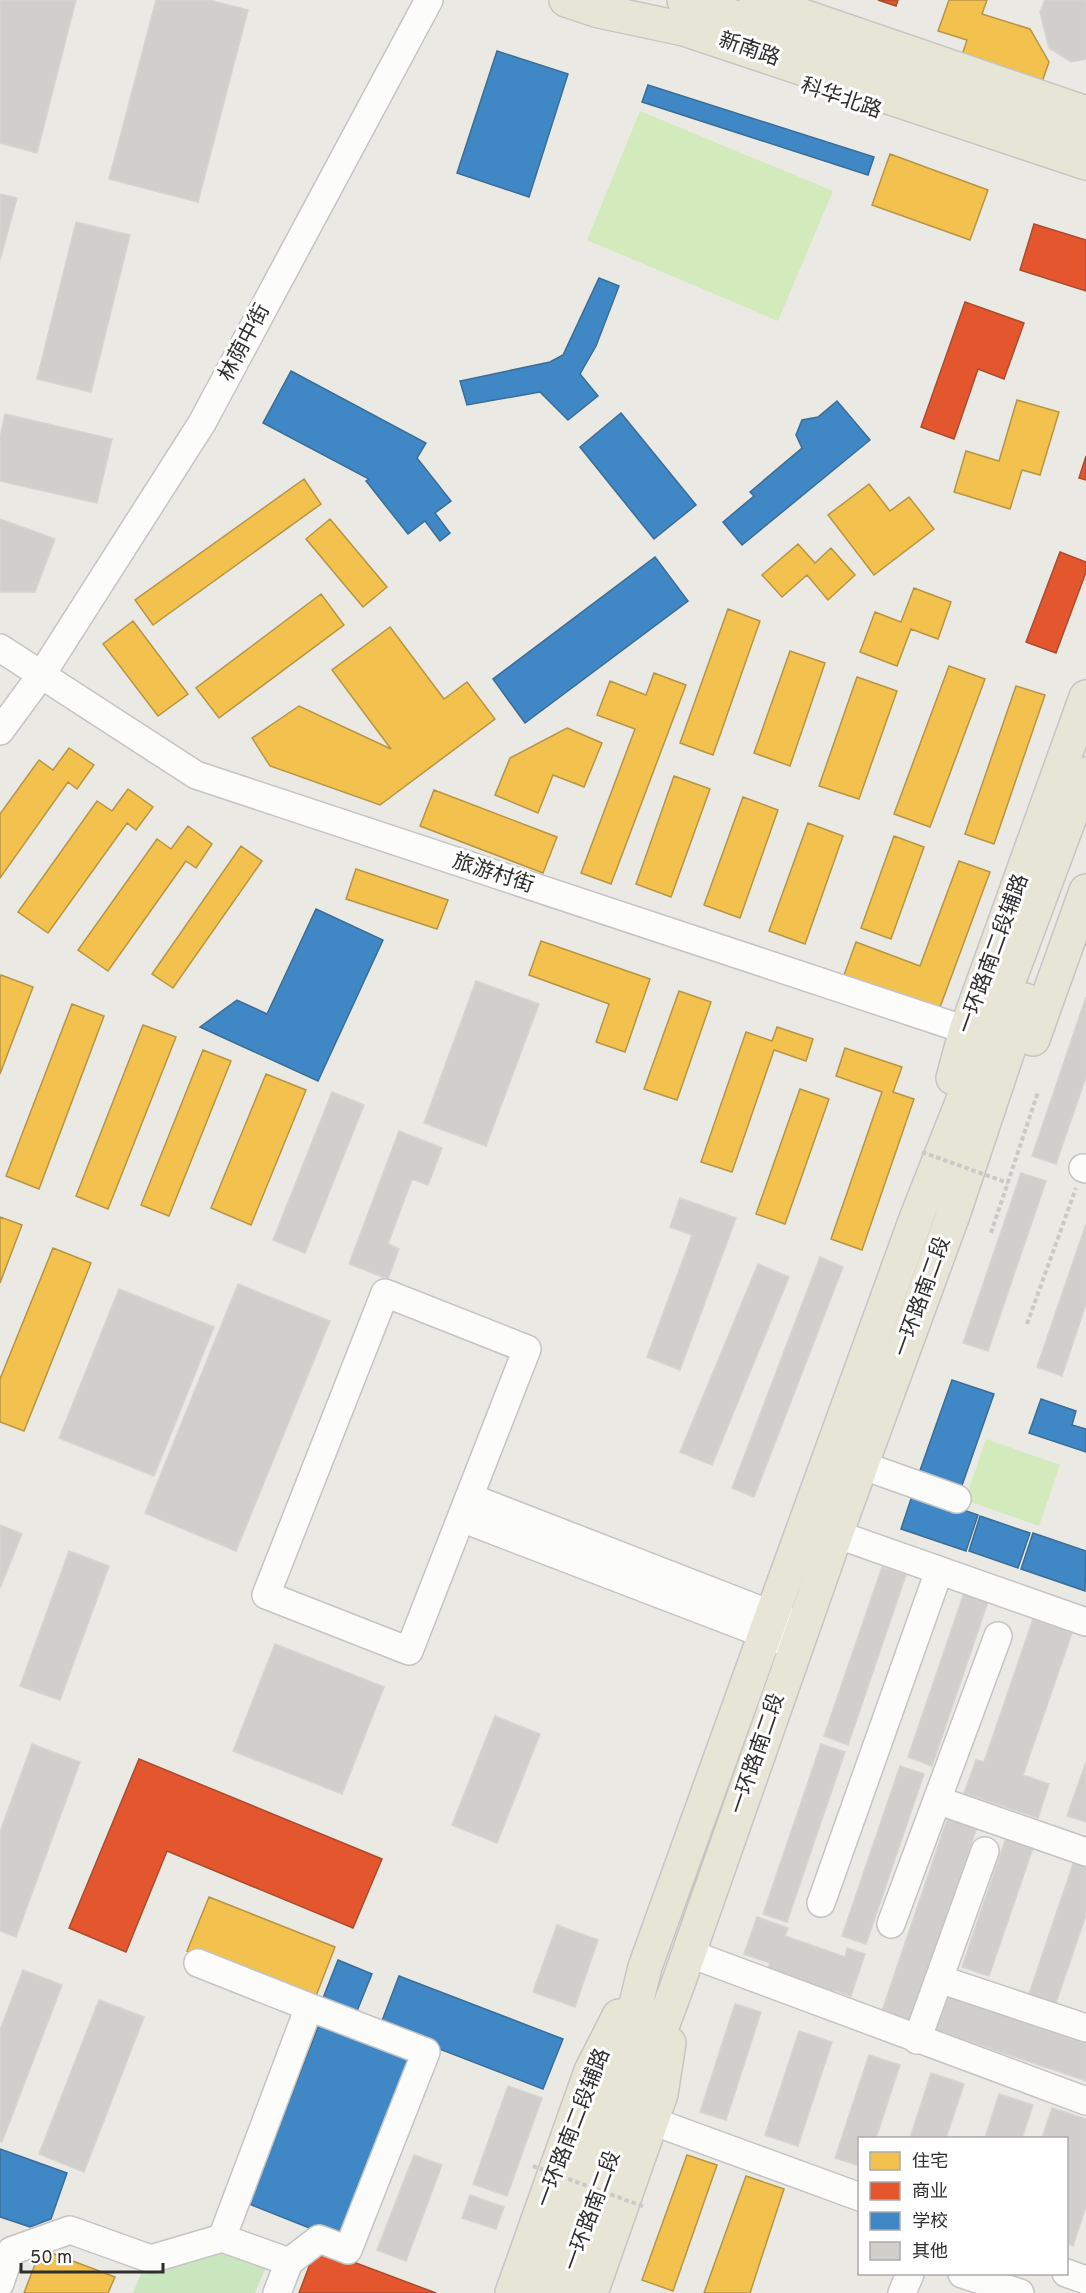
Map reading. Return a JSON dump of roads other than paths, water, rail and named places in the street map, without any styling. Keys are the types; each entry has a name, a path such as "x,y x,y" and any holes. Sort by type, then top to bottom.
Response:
{"main road":[{"name":"新南路","path":"566,0 598,11 684,29 1001,123"},
{"name":"新南路","path":"684,0 1001,123"},
{"path":"756,0 1079,113"},
{"name":"科华北路","path":"598,11 679,46 1086,184"},
{"path":"1001,123 1086,138"},
{"path":"1001,123 1086,163"},
{"path":"1044,169 1082,172 1086,168"},
{"name":"一环路南二段辅路","path":"917,1216 966,1030 1086,697"},
{"path":"917,1216 991,1029 1086,774"},
{"path":"953,1215 1086,819"},
{"path":"953,1215 1076,951 1086,891"},
{"name":"一环路南二段","path":"562,2293 684,1967 836,1534 953,1215"},
{"name":"一环路南二段","path":"536,2293 623,2058 645,1967 917,1216"},
{"name":"一环路南二段辅路","path":"512,2293 591,2071 645,1967"},
{"path":"591,2293 661,2094 684,1967"}],"street":[{"name":"林荫中街","path":"0,731 42,674 202,423 429,0"},
{"name":"旅游村街","path":"0,648 196,775 966,1030"},
{"path":"385,1293 528,1349 465,1508 409,1651 266,1595 385,1293"},
{"path":"861,1465 957,1499"},
{"path":"465,1508 800,1636"},
{"path":"836,1534 1086,1622"},
{"path":"821,1903 939,1571"},
{"path":"891,1924 998,1636"},
{"path":"937,1800 1086,1852"},
{"path":"917,2040 985,1851"},
{"path":"198,1962 426,2052 348,2250 319,2239 289,2262 277,2293"},
{"path":"684,1967 917,2040 1086,2101"},
{"path":"939,1978 1084,2020"},
{"path":"222,2238 309,2007"},
{"path":"652,2121 858,2196"},
{"path":"0,2283 6,2249 70,2229 151,2259 222,2238 289,2262"},
{"path":"1068,2274 1086,2280"},
{"path":"902,2293 910,2275"},
{"path":"965,2275 1020,2293"}]}
